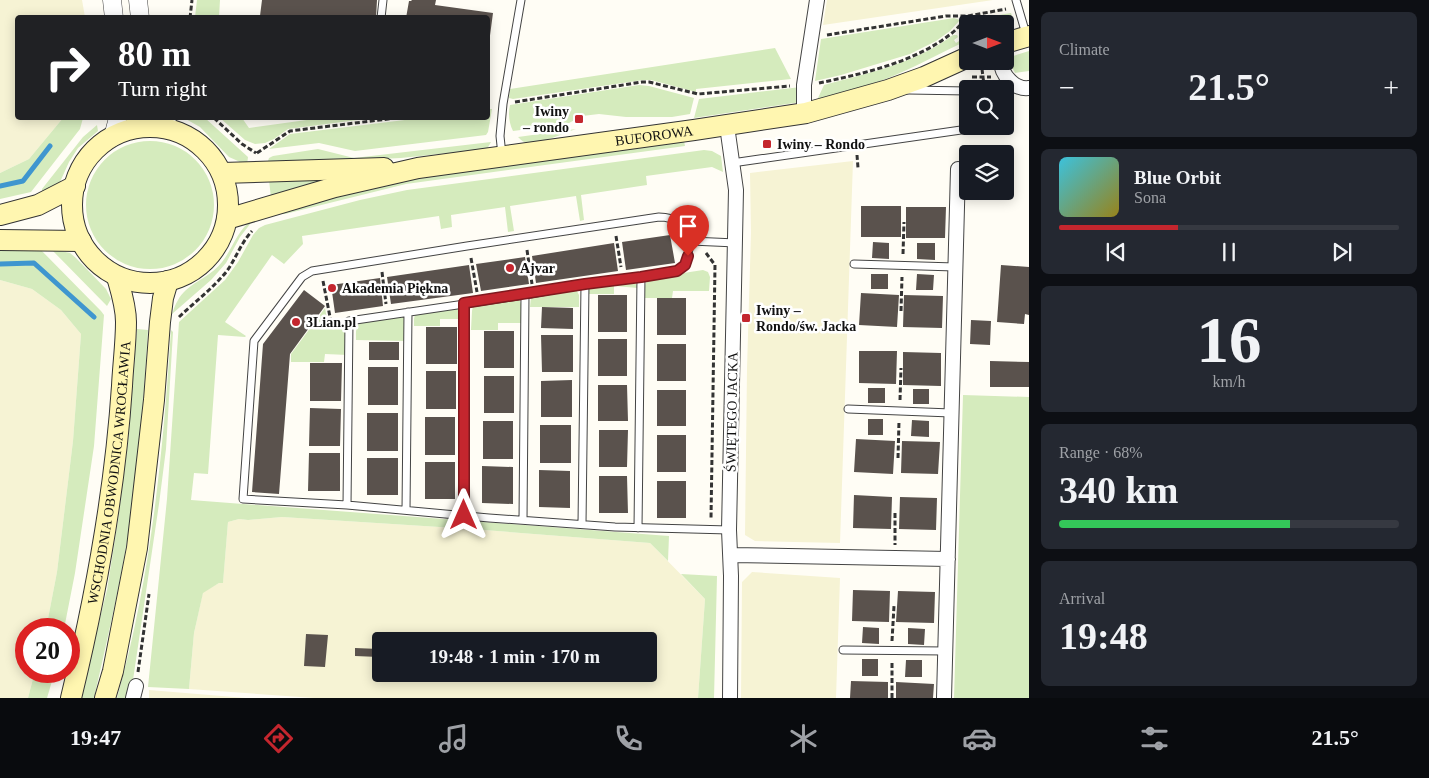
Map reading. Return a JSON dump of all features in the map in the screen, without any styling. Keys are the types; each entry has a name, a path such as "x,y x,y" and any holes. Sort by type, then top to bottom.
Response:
{"main road":[{"path":"1014,43 1028,36"},
{"name":"BUFOROWA","path":"227,218 335,187 418,168 727,126 806,113 888,90 924,77 959,61"},
{"path":"167,123 208,153 222,173 228,196 227,218 220,241 207,260 188,274 168,281 147,284 117,277 93,258 81,241 74,222 75,186 83,166 115,127 133,129 167,123"},
{"name":"BUFOROWA","path":"222,173 357,168 418,168"},
{"path":"0,215 38,205 75,186"},
{"path":"0,240 81,241"},
{"name":"WSCHODNIA OBWODNICA WROCŁAWIA","path":"71,698 92,610 112,488 119,429 126,321 123,296 117,277"},
{"path":"105,698 113,671 137,548 154,400 160,322 163,298 168,281"}],"street":[{"path":"112,0 114,15"},
{"path":"138,0 140,15"},
{"path":"806,113 804,85 817,0"},
{"path":"1003,70 1006,77 1013,84 1026,88"},
{"name":"ŚWIĘTEGO JACKA","path":"727,126 736,190 729,530 731,555 730,698"},
{"path":"944,698 958,169"},
{"path":"731,555 948,559"}],"lane":[{"path":"381,15 383,0"},
{"path":"502,156 500,136 504,98 520,0"},
{"path":"1017,3 1028,36"},
{"name":"BUFOROWA","path":"888,90 959,91"},
{"path":"732,163 959,130"},
{"path":"347,505 350,321 677,271 685,265 692,241 679,223 666,217 341,266 312,271 302,277 254,341 243,499 347,505 638,528 729,530"},
{"path":"692,241 736,243"},
{"path":"854,264 956,268"},
{"path":"638,528 641,277"},
{"path":"582,524 585,284"},
{"path":"523,520 525,294"},
{"path":"464,303 464,515"},
{"path":"406,510 408,312"},
{"path":"848,410 951,413"},
{"path":"843,650 945,651"}],"path":[{"path":"190,15 192,0"},
{"path":"972,15 1017,3"},
{"path":"811,38 946,16 959,16"},
{"path":"509,103 642,82 698,94 804,85 841,78 910,57 939,42 959,26"},
{"path":"216,120 242,144 257,153 290,131 380,120"},
{"path":"173,322 219,280 228,269 246,237 253,230"},
{"path":"616,236 623,279"},
{"path":"527,250 534,293"},
{"path":"471,258 478,301"},
{"path":"382,272 388,315"},
{"path":"323,282 331,322 350,321"},
{"path":"895,513 895,558"}],"shaded area":[{"path":"0,0 82,0 85,15 15,15 15,120 61,120 29,159 0,173"},
{"path":"827,0 993,0 823,25"},
{"path":"853,161 840,543 755,541 745,535 751,233 750,173"},
{"path":"0,280 32,289 61,310 81,334 73,441 57,572 48,618 15,618 15,683 32,683 28,698 0,698"},
{"path":"282,517 650,543 705,599 698,698 314,698 189,689 194,633 203,592 223,582 228,522 239,519"},
{"path":"752,572 840,578 836,698 741,698 742,582"},
{"path":"149,690 246,698 149,698"}],"green space":[{"path":"197,0 220,0 219,15 195,15"},
{"path":"954,18 959,20 950,31 936,41 910,54 815,81 821,39"},
{"path":"953,35 958,37 954,40 956,43 959,41 959,44 907,70 869,85 818,98 824,85 891,66 939,45"},
{"path":"775,48 791,79 696,89 696,92 651,80 643,80 513,99 509,98 510,89"},
{"path":"1029,51 1029,71 1015,73 1014,56"},
{"path":"639,85 694,98 690,114 672,117 626,117 599,114 582,116 569,123 559,125 513,131 509,115 510,105"},
{"path":"801,87 801,102 694,118 699,99"},
{"path":"490,109 492,109 488,132 486,135 355,151 319,143 269,149 290,134 405,120 490,120"},
{"path":"61,120 82,120 80,129 31,192 0,199 0,173 29,159"},
{"path":"188,120 207,120 248,157 247,165 229,157 200,127"},
{"path":"222,120 243,120 249,128 307,120 358,120 288,129 265,143 255,144 245,140"},
{"path":"97,125 98,131 78,148 60,182 42,195 42,189 83,137"},
{"path":"576,129 534,143 526,142 518,137"},
{"path":"150,141 174,146 195,160 209,181 214,205 209,229 195,250 174,264 150,269 126,264 105,250 91,229 86,205 91,181 105,160 126,146"},
{"path":"684,141 685,146 406,184 285,214 275,214 403,179"},
{"path":"491,142 487,149 401,158 267,164 269,158 273,156 318,149 354,158"},
{"path":"704,150 712,151 721,156 723,172 712,167 646,176 647,185 581,195 584,220 580,221 576,196 510,206 514,231 508,232 505,207 451,215 452,227 441,229 439,216 302,236 303,244 284,264 272,255 225,322 246,336 218,335 208,474 194,473 191,500 669,536 668,561 650,543 282,517 239,519 228,522 223,583 219,583 203,593 194,633 189,689 148,687 167,499 179,322 225,280 259,228 360,200 407,190"},
{"path":"333,177 271,198 269,180"},
{"path":"254,219 240,237 226,263 211,280 172,314 184,292 218,267 244,228"},
{"path":"39,248 104,315 94,446 75,573 66,618 48,618 57,572 73,441 81,334 61,310 32,289 0,280 0,249"},
{"path":"51,249 70,253 76,258 106,289 111,299 107,306"},
{"path":"703,270 708,272 710,277 709,291 673,291 672,298 645,298 646,284 651,278"},
{"path":"635,282 638,288 614,286 614,294 587,294 593,286"},
{"path":"572,290 577,291 579,295 579,307 530,307 531,297"},
{"path":"519,299 521,304 521,323 498,323 498,330 471,330 473,306"},
{"path":"456,307 462,311 463,319 440,319 440,326 414,326 415,314"},
{"path":"325,308 328,324 344,324 348,329 348,355 325,354 324,362 291,362 291,354"},
{"path":"403,316 406,321 406,341 356,340 357,327 362,321"},
{"path":"137,329 148,330 134,499 119,585 94,698 80,698 107,590 118,520 128,442"},
{"path":"171,330 173,332 166,449 159,504 133,680 128,698 117,698 139,607 154,516"},
{"path":"963,395 1029,397 1029,698 954,698"},
{"path":"681,574 717,576 714,698 698,698 705,599"},
{"path":"32,683 51,683 47,698 28,698"}],"building":[{"path":"262,0 377,0 376,15 260,15"},
{"path":"436,0 435,5 493,13 490,36 490,15 407,15 409,1"},
{"path":"861,206 901,206 901,237 861,237"},
{"path":"906,207 946,207 945,238 906,238"},
{"path":"670,235 675,263 626,270 622,242"},
{"path":"873,242 889,243 889,259 872,258"},
{"path":"614,243 618,271 536,283 532,256"},
{"path":"917,243 935,243 935,260 917,259"},
{"path":"525,257 529,284 481,291 476,264"},
{"path":"469,265 473,293 391,304 387,277"},
{"path":"1001,265 1029,267 1029,315 1025,314 1024,324 997,322"},
{"path":"871,274 888,274 888,289 871,289"},
{"path":"917,274 934,275 933,290 916,290"},
{"path":"380,278 383,306 335,313 331,285"},
{"path":"304,290 325,306 290,354 279,494 252,492 263,344"},
{"path":"861,293 899,295 897,327 859,325"},
{"path":"598,295 627,295 627,332 598,332"},
{"path":"904,295 943,296 942,328 903,327"},
{"path":"657,298 686,298 686,335 657,335"},
{"path":"542,307 573,308 573,329 541,328"},
{"path":"971,320 991,321 990,345 970,344"},
{"path":"426,327 457,327 457,364 426,364"},
{"path":"484,331 514,331 514,368 484,368"},
{"path":"541,335 573,335 573,372 542,372"},
{"path":"598,339 627,339 627,376 598,376"},
{"path":"369,342 399,342 399,360 369,360"},
{"path":"657,344 686,344 686,381 657,381"},
{"path":"859,351 897,351 896,384 859,383"},
{"path":"903,352 941,353 941,386 903,385"},
{"path":"990,361 1029,362 1029,387 990,387"},
{"path":"310,363 342,363 341,401 310,401"},
{"path":"368,367 398,367 398,405 368,405"},
{"path":"426,371 456,371 456,409 426,409"},
{"path":"484,376 514,376 514,413 484,413"},
{"path":"572,380 572,417 541,417 541,381"},
{"path":"598,385 627,385 628,421 598,421"},
{"path":"868,388 885,388 885,403 868,403"},
{"path":"913,389 929,389 929,404 913,404"},
{"path":"657,390 686,390 686,426 657,426"},
{"path":"310,408 341,409 340,446 309,446"},
{"path":"367,413 398,413 398,451 367,451"},
{"path":"425,417 455,417 455,455 425,455"},
{"path":"868,419 883,419 883,435 868,435"},
{"path":"912,420 929,421 929,437 911,436"},
{"path":"483,421 513,421 513,459 483,459"},
{"path":"540,425 571,425 571,463 540,463"},
{"path":"599,430 628,430 627,467 599,467"},
{"path":"657,435 686,435 686,472 657,472"},
{"path":"856,439 895,441 893,474 854,472"},
{"path":"902,441 940,442 938,474 901,473"},
{"path":"309,453 340,453 340,491 308,491"},
{"path":"367,458 398,458 398,495 367,495"},
{"path":"425,462 455,462 455,499 425,499"},
{"path":"482,466 513,467 513,504 482,503"},
{"path":"539,470 570,471 570,508 539,507"},
{"path":"599,476 627,476 628,513 599,513"},
{"path":"657,481 686,481 686,518 657,518"},
{"path":"854,495 892,497 891,529 853,528"},
{"path":"900,497 937,498 936,530 899,529"},
{"path":"853,590 890,591 889,622 852,621"},
{"path":"898,591 935,592 934,623 896,622"},
{"path":"863,627 879,628 879,644 862,643"},
{"path":"908,628 925,629 924,645 908,644"},
{"path":"306,634 328,635 325,667 304,666"},
{"path":"355,648 372,649 372,657 355,656"},
{"path":"862,659 878,659 878,676 862,676"},
{"path":"906,660 922,660 922,677 905,677"},
{"path":"851,681 888,682 888,698 850,698"},
{"path":"896,682 934,684 933,698 896,698"}],"waterway":[{"path":"0,186 23,181 50,146"},
{"path":"0,264 34,263 94,317"}],"place":[{"name":"Iwiny – rondo","path":"579,119"},
{"name":"Iwiny – Rondo","path":"767,144"},
{"name":"Ajvar","path":"510,268"},
{"name":"Akademia Piękna","path":"332,288"},
{"name":"Iwiny – Rondo/św. Jacka","path":"746,318"},
{"name":"3Lian.pl","path":"296,322"}],"route":[{"path":"464,515 464,303 677,271 685,265 688,256"}]}
